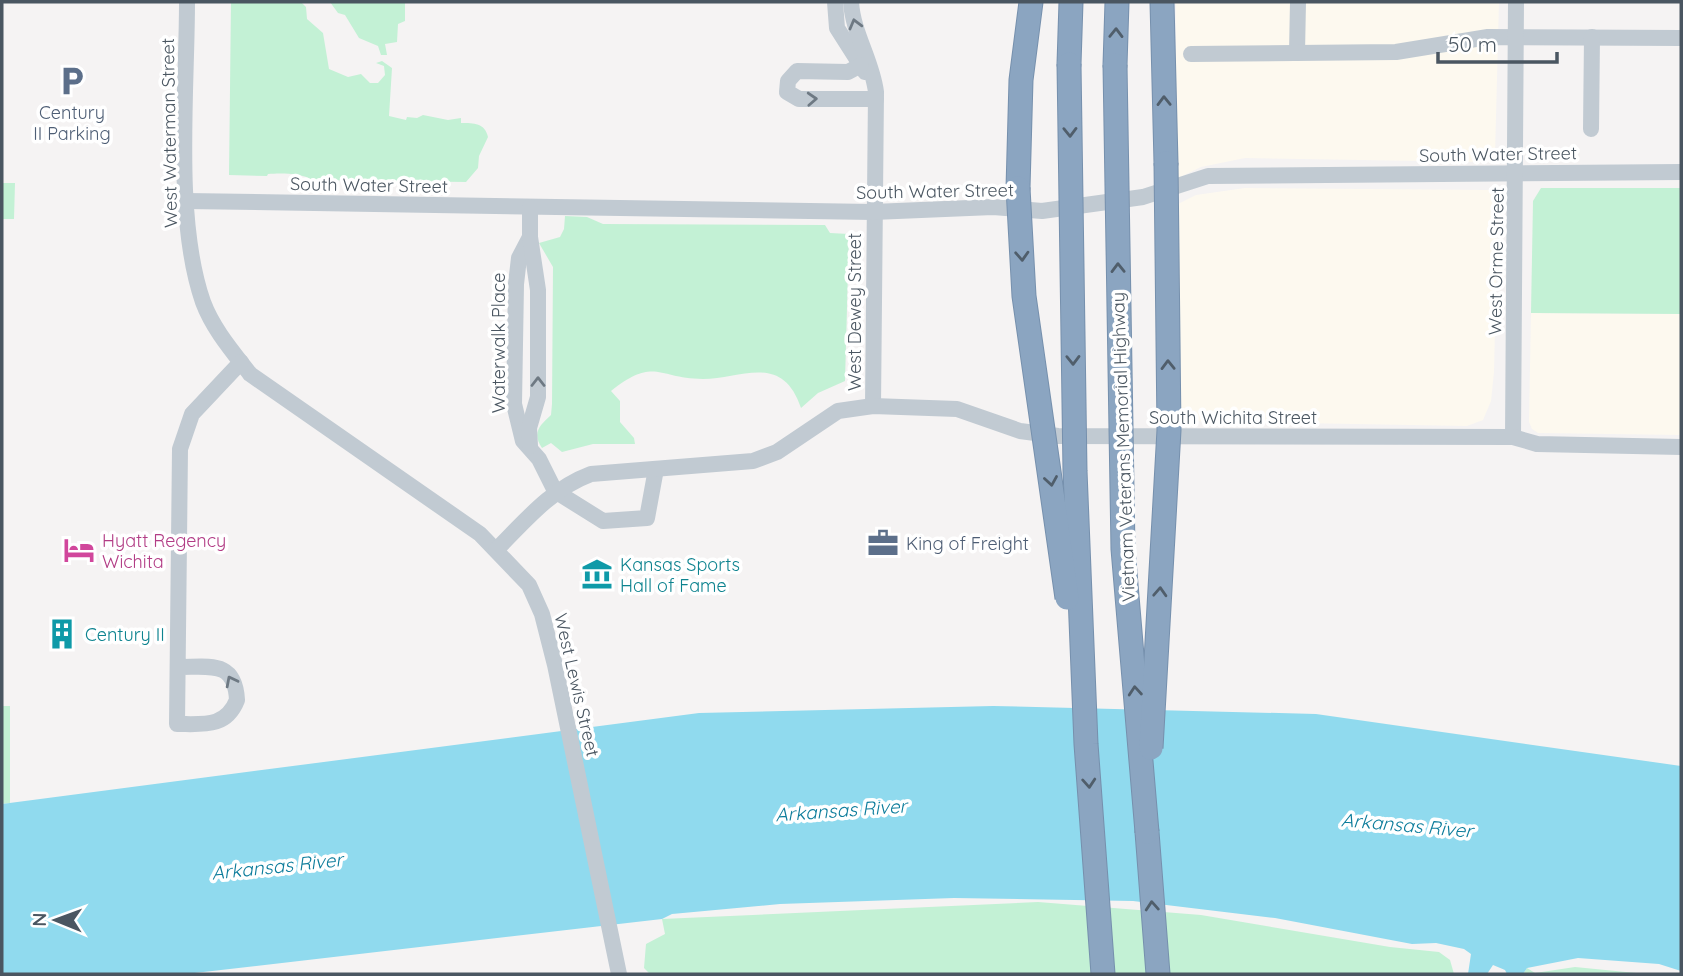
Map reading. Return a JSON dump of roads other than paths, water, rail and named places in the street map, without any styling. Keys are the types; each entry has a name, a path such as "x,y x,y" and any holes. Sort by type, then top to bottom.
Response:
{"highway":[{"path":"1031,2 1021,80 1018,188 1024,296 1086,744"},
{"path":"1071,2 1075,471 1086,744 1103,974"},
{"name":"Vietnam Veterans Memorial Highway","path":"1117,2 1122,549 1158,974"},
{"path":"1147,832 1169,430 1162,2"}],"street":[{"name":"West Waterman Street","path":"187,2 186,201 192,261 204,304 223,341 246,368"},
{"path":"835,2 837,28 861,65 876,95 799,99 787,92 788,81 797,71 848,72 861,65"},
{"name":"West Dewey Street","path":"851,2 857,35 873,67 876,95 873,406"},
{"path":"1297,53 1298,2"},
{"name":"West Orme Street","path":"1513,437 1516,2"},
{"path":"1191,54 1396,52 1474,37 1681,38"},
{"path":"1591,129 1592,37"},
{"name":"South Water Street","path":"186,201 873,212 993,207 1042,211 1143,197 1208,176 1681,172"},
{"name":"Waterwalk Place","path":"530,207 530,237 538,290 538,397 528,438 530,448"},
{"name":"Waterwalk Place","path":"530,237 524,243 519,258 516,284 513,404 523,441 530,448 555,491"},
{"path":"178,667 225,669 234,679 237,700 224,720 211,724 177,724 180,449 192,414 246,368"},
{"name":"West Lewis Street","path":"246,368 480,534 529,585 542,614 555,665 619,971"},
{"name":"South Wichita Street","path":"496,550 555,491 591,474 753,461 777,452 838,411 873,406 957,409 1020,431 1058,436 1513,437 1537,444 1681,447"},
{"path":"555,491 603,521 647,518 656,469"}],"water":[{"name":"Arkansas River","path":"993,706 1316,714 1681,766 1681,971 1659,964 1578,958 1527,968 1523,974 1507,974 1505,970 1493,965 1487,974 1468,974 1471,954 1464,949 1436,943 1412,944 1275,918 1133,901 954,898 780,904 672,914 662,919 186,974 2,974 2,804 699,713"}],"place":[{"name":"Century II Parking","path":"72,81"},
{"name":"King of Freight","path":"883,543"},
{"name":"Hyatt Regency Wichita","path":"79,550"},
{"name":"Kansas Sports Hall of Fame","path":"597,574"},
{"name":"Century II","path":"62,634"}]}
